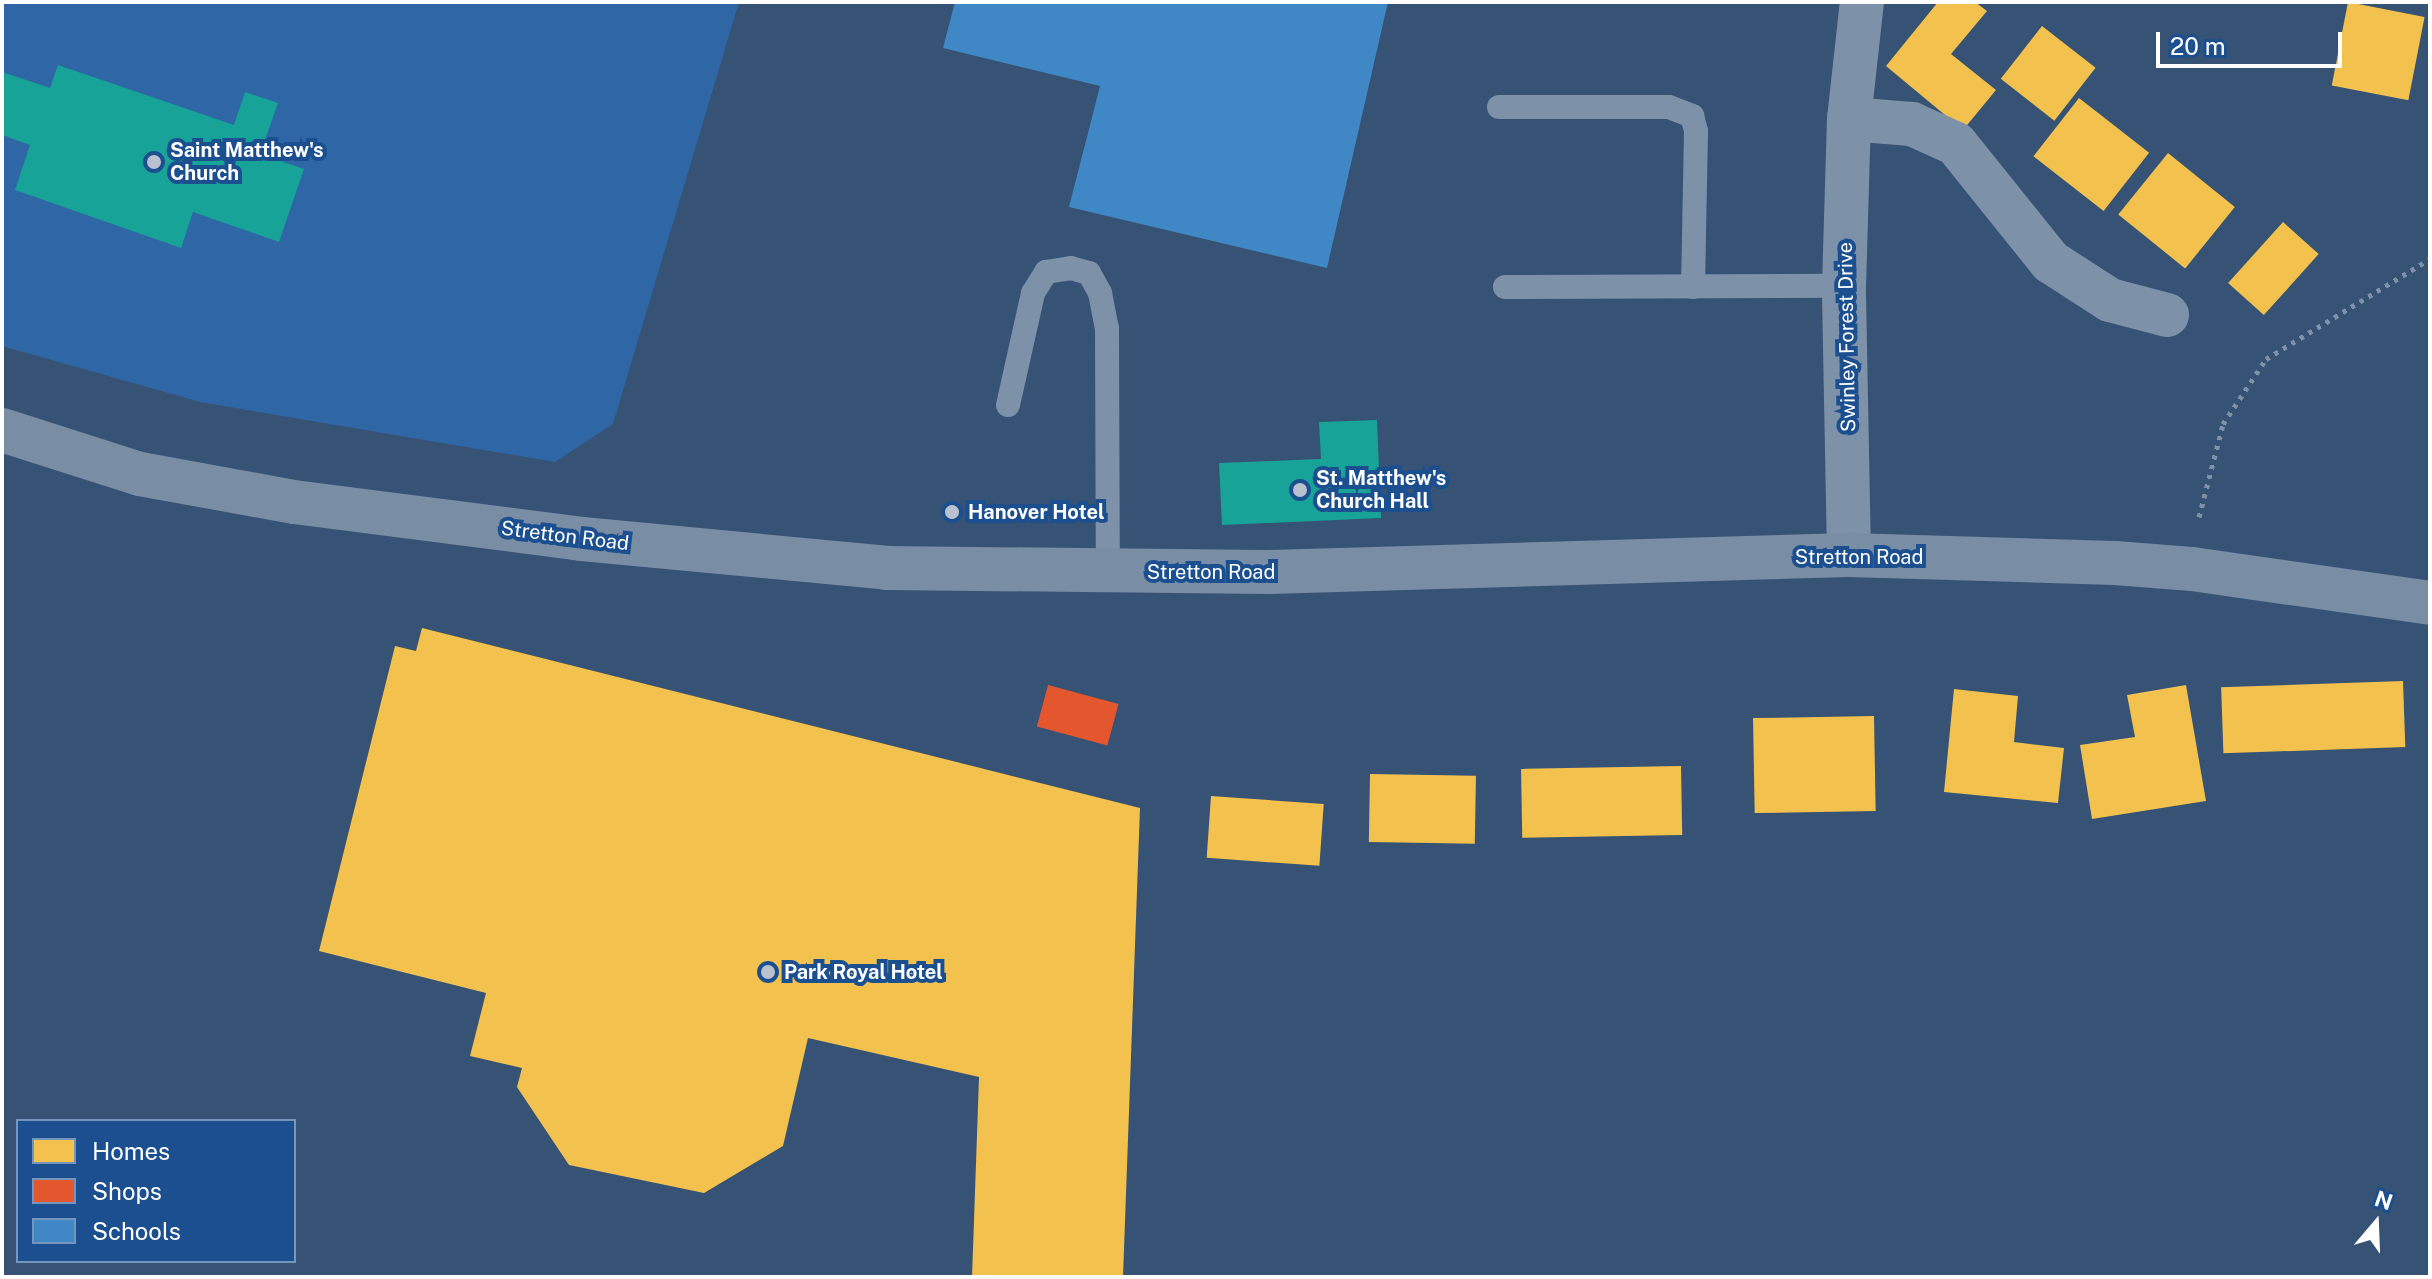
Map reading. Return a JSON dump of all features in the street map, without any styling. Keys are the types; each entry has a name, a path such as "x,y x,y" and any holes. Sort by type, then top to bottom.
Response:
{"main road":[{"name":"Stretton Road","path":"2,430 140,474 309,504 582,539 886,568 1267,572 1849,555 2115,563 2192,569 2430,603"}],"street":[{"name":"Swinley Forest Drive","path":"1849,555 1844,286 1849,119 1862,2"},
{"path":"1849,119 1912,124 1956,144 2051,262 2110,300 2167,315"}],"lane":[{"path":"1499,107 1669,107 1692,116 1696,131 1693,287"},
{"path":"1008,405 1033,293 1046,272 1071,268 1089,273 1100,293 1107,328 1108,572"},
{"path":"1505,287 1844,286"}],"path":[{"path":"2192,569 2204,490 2223,424 2266,359 2430,259"}],"shaded area":[{"path":"2,2 739,2 613,424 555,462 200,402 2,346"}],"building: Homes":[{"path":"1938,2 1975,2 1987,11 1951,54 1996,90 1963,130 1886,66"},
{"path":"2348,2 2425,17 2408,100 2332,85"},
{"path":"2042,26 2096,68 2054,121 2001,79"},
{"path":"2079,98 2149,153 2104,211 2033,156"},
{"path":"2168,153 2235,207 2185,269 2118,214"},
{"path":"2283,222 2319,254 2264,315 2228,283"},
{"name":"Park Royal Hotel","path":"422,628 1140,808 1123,1277 972,1277 979,1077 808,1038 783,1146 704,1193 569,1165 517,1087 522,1068 470,1056 486,993 319,951 395,646 416,651"},
{"path":"2403,681 2405,747 2223,753 2221,687"},
{"path":"2186,685 2206,801 2092,819 2080,745 2135,737 2127,695"},
{"path":"1954,689 2018,696 2014,742 2064,748 2058,803 1944,792"},
{"path":"1874,716 1876,811 1755,813 1753,718"},
{"path":"1681,766 1682,835 1522,838 1521,769"},
{"path":"1370,774 1476,776 1475,844 1369,842"},
{"path":"1211,796 1324,804 1319,866 1207,858"}],"building: Shops":[{"path":"1048,685 1119,704 1107,745 1037,727"}],"building: Schools":[{"path":"955,2 1388,2 1327,268 1069,207 1100,86 943,48"}],"building: Public":[{"name":"Saint Matthew's Church","path":"58,65 234,125 245,92 278,103 260,154 304,169 279,242 193,212 181,248 15,190 30,145 2,135 2,72 50,88"},
{"name":"St. Matthew's Church Hall","path":"1377,420 1381,518 1222,525 1219,463 1321,459 1319,422"}],"place":[{"name":"Saint Matthew's Church","path":"154,162"},
{"name":"St. Matthew's Church Hall","path":"1300,490"},
{"name":"Hanover Hotel","path":"952,512"},
{"name":"Park Royal Hotel","path":"768,972"}]}
